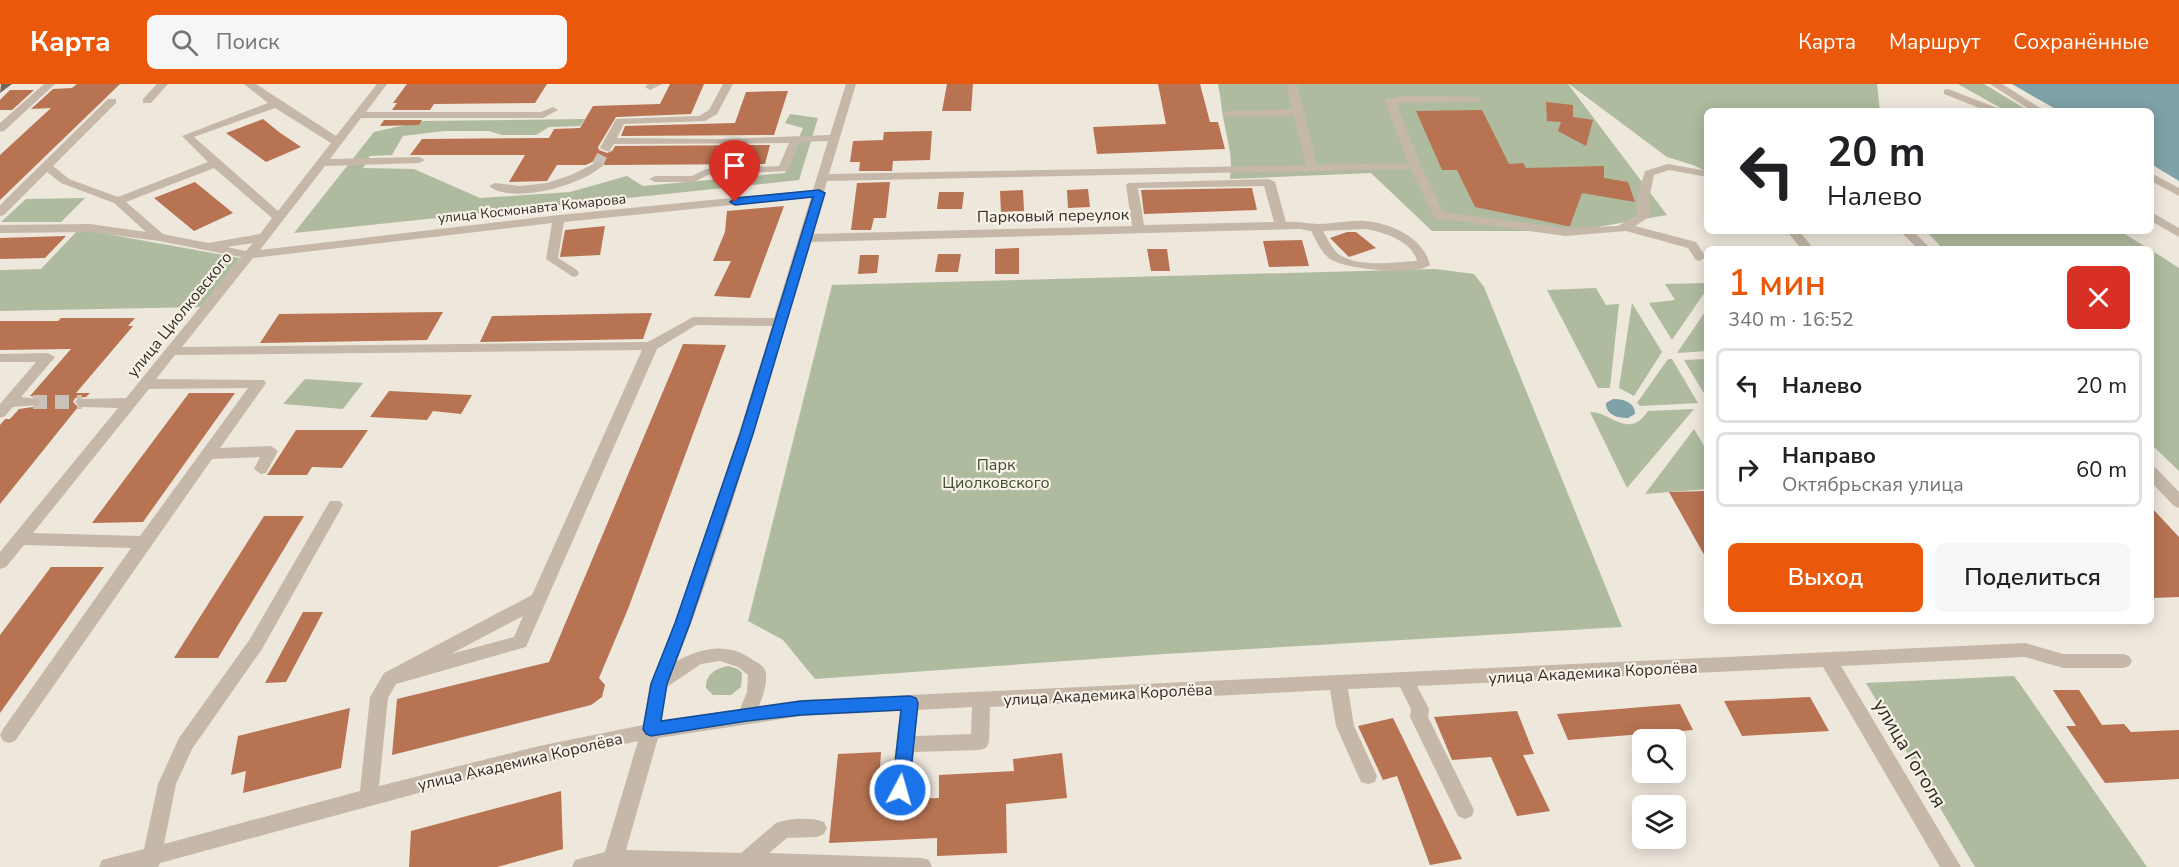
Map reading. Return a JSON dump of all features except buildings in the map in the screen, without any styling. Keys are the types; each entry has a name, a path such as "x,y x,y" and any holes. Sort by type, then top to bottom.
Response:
{"main road":[{"path":"0,90 7,84"}],"street":[{"path":"0,129 50,84"},
{"path":"147,101 163,84"},
{"path":"249,84 276,104 338,142"},
{"path":"728,84 713,112 701,119 620,121 608,144 835,138"},
{"path":"612,864 651,729 659,684 683,623 746,434 825,178 851,84"},
{"path":"1292,84 1313,169"},
{"path":"1935,84 1974,108"},
{"path":"1995,84 2035,108"},
{"name":"улица Циолковского","path":"0,563 264,237 338,142 378,85"},
{"path":"1948,92 1988,108"},
{"path":"1476,99 1390,101 1415,166 1439,215 1565,231 1624,227 1692,245 1700,256"},
{"path":"0,212 112,101"},
{"path":"276,104 187,136 279,218"},
{"path":"357,115 543,115 553,110"},
{"path":"1228,114 1298,112"},
{"path":"654,179 694,179 706,172 783,169 796,140"},
{"path":"321,163 419,160"},
{"path":"118,201 216,163"},
{"path":"495,186 532,189 551,186 582,176 597,165"},
{"path":"48,166 65,182 118,201 159,237"},
{"path":"825,178 1415,166"},
{"path":"1624,227 1643,217 1643,199 1649,173 1668,166 1704,173"},
{"path":"2154,178 2179,193"},
{"path":"1138,229 1132,185 1269,182 1281,226"},
{"name":"улица Космонавта Комарова","path":"0,228 90,228 159,237 249,255 559,219 819,193"},
{"path":"2154,218 2179,233"},
{"path":"559,219 552,258 573,273"},
{"name":"Парковый переулок","path":"806,238 1300,225 1315,228 1365,225 1403,238 1420,251 1424,265 1364,265 1344,261 1333,256 1315,228"},
{"path":"1796,234 1806,246"},
{"path":"1909,234 1922,246"},
{"path":"207,247 264,237"},
{"path":"172,351 651,346 693,321 779,322"},
{"path":"390,678 520,642 651,346"},
{"path":"0,358 48,357 5,408"},
{"path":"9,735 259,383 145,384"},
{"path":"5,408 33,402"},
{"path":"82,402 130,403"},
{"path":"208,453 271,451 261,469"},
{"path":"2154,475 2179,502"},
{"path":"151,862 166,784 184,744 256,644 335,504"},
{"path":"20,539 144,542"},
{"path":"369,797 379,697 390,678 540,599"},
{"name":"улица Академика Королёва","path":"109,867 151,862 369,797 651,729 801,708 2025,650 2063,661 2123,660"},
{"path":"659,684 680,665 703,655 725,654 745,661 757,672 756,692 747,714"},
{"name":"улица Гоголя","path":"1830,661 1951,867"},
{"path":"1406,681 1419,709 1419,717 1465,810"},
{"path":"1338,683 1345,726 1368,776"},
{"path":"906,744 980,742 981,700"},
{"path":"900,790 910,703"},
{"path":"744,863 783,830 817,828"},
{"path":"582,867 612,864 636,858 922,867"}],"green space":[{"path":"1218,84 1568,84 1667,215 1574,231 1432,231 1371,173 1230,179 1230,157"},
{"path":"1569,84 1877,84 1880,108 1704,108 1704,170 1667,157"},
{"path":"1958,84 1984,84 2024,108 2001,108"},
{"path":"790,114 818,118 799,180 294,233 374,132 423,121 585,119 580,126 549,127 536,135 502,135 489,131 444,131 403,136 392,155 370,156 363,168 414,169 480,198 570,192 627,176 643,186 785,173 803,128 785,123"},
{"path":"85,198 61,222 1,222 26,199"},
{"path":"79,229 240,258 201,307 0,311 0,270 41,269"},
{"path":"1929,234 2125,234 2144,246 1940,246"},
{"path":"2154,252 2179,268 2179,471 2154,447"},
{"name":"Парк Циолковского","path":"1435,269 1474,274 1484,287 1622,627 1164,654 815,679 783,640 748,621 832,285"},
{"path":"1704,283 1704,293 1672,340 1649,303 1675,300 1665,284"},
{"path":"1596,288 1606,305 1619,304 1610,388 1598,388 1547,290"},
{"path":"1632,303 1662,352 1634,396 1619,388"},
{"path":"1704,313 1704,351 1677,353"},
{"path":"1668,359 1672,359 1698,403 1640,406 1637,403"},
{"path":"1704,359 1704,392 1703,392 1684,360"},
{"path":"305,379 363,383 343,409 283,404"},
{"path":"1694,409 1627,488 1590,412 1626,424 1633,424 1641,420 1648,411"},
{"path":"1694,429 1704,446 1704,489 1645,494"},
{"path":"728,666 742,673 741,687 731,695 713,695 706,688 707,679 719,668"},
{"path":"2014,676 2147,867 1975,867 1866,683"}],"water":[{"path":"2012,84 2179,84 2179,181 2154,166 2154,108 2054,108"},
{"path":"1613,399 1631,404 1635,414 1628,418 1610,413 1606,403"}],"tunnel":[{"path":"597,165 606,148"},
{"path":"33,402 82,402"}],"route":[{"path":"735,202 819,193 746,434 683,623 659,684 651,729 801,708 910,703 900,790"}]}
